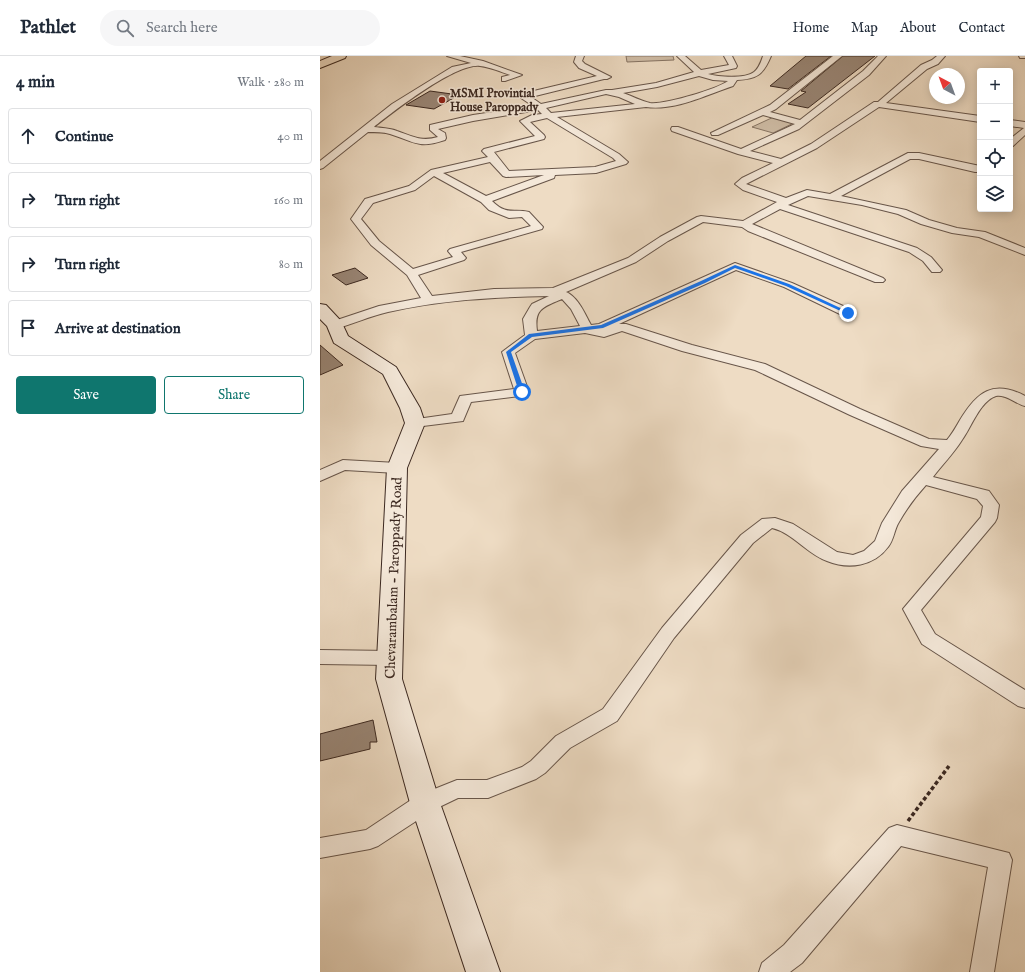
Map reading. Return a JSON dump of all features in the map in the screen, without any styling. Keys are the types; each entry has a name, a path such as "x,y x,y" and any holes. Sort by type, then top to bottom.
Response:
{"highway":[{"path":"320,65 342,56"}],"main road":[{"path":"328,317 340,339 390,371 410,408 415,423"},
{"name":"Chevarambalam - Paroppady Road","path":"415,423 397,468 389,679 424,803 483,972"}],"street":[{"path":"451,56 518,75 506,79"},
{"path":"580,56 578,58 578,62 582,66 632,88"},
{"path":"681,56 699,73 713,78 734,79 751,77 757,73 763,66 767,56"},
{"path":"367,128 391,132 410,141 420,143 435,141 442,138 442,135 434,130 433,127 473,118 540,107 606,92 657,85 699,73 733,66 728,56"},
{"path":"715,133 773,107 838,56"},
{"path":"741,152 801,123 866,73 882,56"},
{"path":"936,270 927,259 913,250 783,203 746,188 740,184 745,180 814,146 877,104 880,104 924,67 935,62 941,56"},
{"path":"320,166 395,106 455,69 480,63"},
{"path":"492,158 506,174 596,170 623,162 616,156 549,116 540,107 524,96 612,79"},
{"path":"492,158 495,158 487,151 541,137 524,121 535,117 668,104 730,84 734,79"},
{"path":"614,92 646,105"},
{"path":"880,104 977,118"},
{"path":"762,112 801,123"},
{"path":"1013,123 1025,125"},
{"path":"675,129 741,152 782,162"},
{"path":"1013,141 1025,130"},
{"path":"831,197 908,156 919,156 977,169"},
{"path":"429,301 411,273 376,243 356,219 369,201 412,188 434,172 492,158"},
{"path":"485,200 566,171"},
{"path":"411,273 460,258 454,251 538,227 525,214 509,214 493,208 485,200 434,172"},
{"path":"745,224 783,203 807,193 862,202 902,212 926,222 956,231 981,234 1025,252"},
{"path":"531,336 529,319 536,307 558,293 632,260 664,239 701,219 745,224 752,229 879,280"},
{"path":"415,423 458,418 465,399 522,392 508,352 531,336 602,327 703,282 735,266 788,285 848,313"},
{"path":"328,317 429,301 494,293 558,293 566,296 576,308 587,328 591,332 599,333 622,328 687,348 760,367 855,412 926,443 943,445 951,444"},
{"path":"320,848 370,839 424,803 457,789 488,789 529,773 538,767 563,742 610,714 640,675 668,633 747,539 768,523 775,523 787,528 832,557 854,561 870,555 882,544 890,523 908,495 956,439 982,399 990,392 1004,393 1025,402"},
{"path":"320,476 343,465 397,468"},
{"path":"923,479 983,495 991,505 989,518 912,609 928,639 1025,700"},
{"path":"320,657 390,658"},
{"path":"771,972 793,954 897,835 1001,860 982,972"}],"path":[{"path":"897,835 949,766"}],"shaded area":[{"path":"626,56 673,56 674,60 627,62"},
{"path":"778,115 798,121 773,133 752,127"}],"building":[{"path":"806,56 831,56 788,89 770,86"},
{"path":"843,56 875,56 808,108 788,104 806,92 801,91"},
{"name":"MSMI Provintial House Paroppady","path":"430,91 459,95 434,109 406,105"},
{"path":"355,268 368,278 346,285 332,275"},
{"path":"320,345 343,365 320,375"},
{"path":"373,720 377,742 370,742 370,749 320,761 320,734"}],"place":[{"name":"MSMI Provintial House Paroppady","path":"442,100"}],"route":[{"path":"522,392 508,352 531,336 602,327 703,282 735,266 788,285 848,313"}]}
